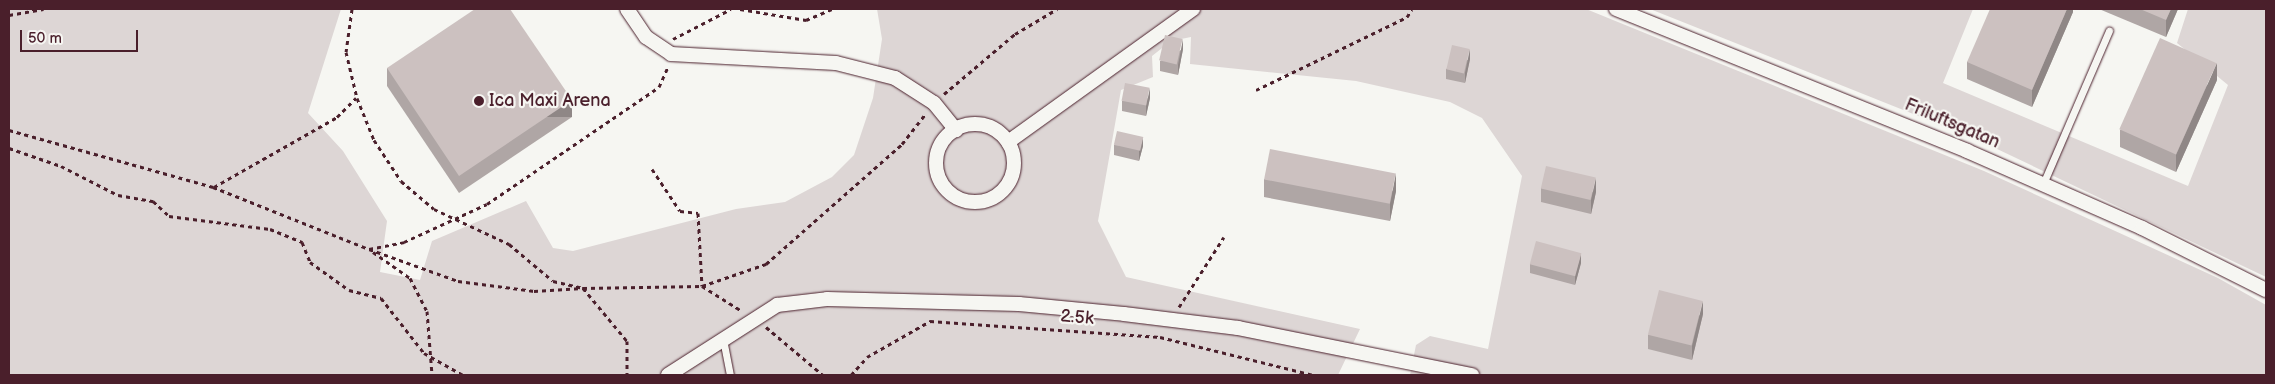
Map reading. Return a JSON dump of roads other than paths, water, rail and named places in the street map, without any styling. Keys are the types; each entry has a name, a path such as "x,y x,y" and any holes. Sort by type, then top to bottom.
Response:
{"street":[{"path":"627,9 656,47 671,54 857,67 896,78 934,102 956,130"},
{"path":"1008,142 1193,9"},
{"name":"Friluftsgatan","path":"1616,9 2043,184 2266,290"},
{"path":"984,125 1008,142 1014,166 1004,189 982,201 963,200 943,185 937,167 942,143 956,130 984,125"},
{"path":"668,375 722,338 777,305 827,298 1019,304 1171,320 1238,328 1472,375"}],"lane":[{"path":"2043,184 2109,31"},
{"path":"722,338 730,375"}],"place":[{"name":"Ica Maxi Arena","path":"479,101"}]}
